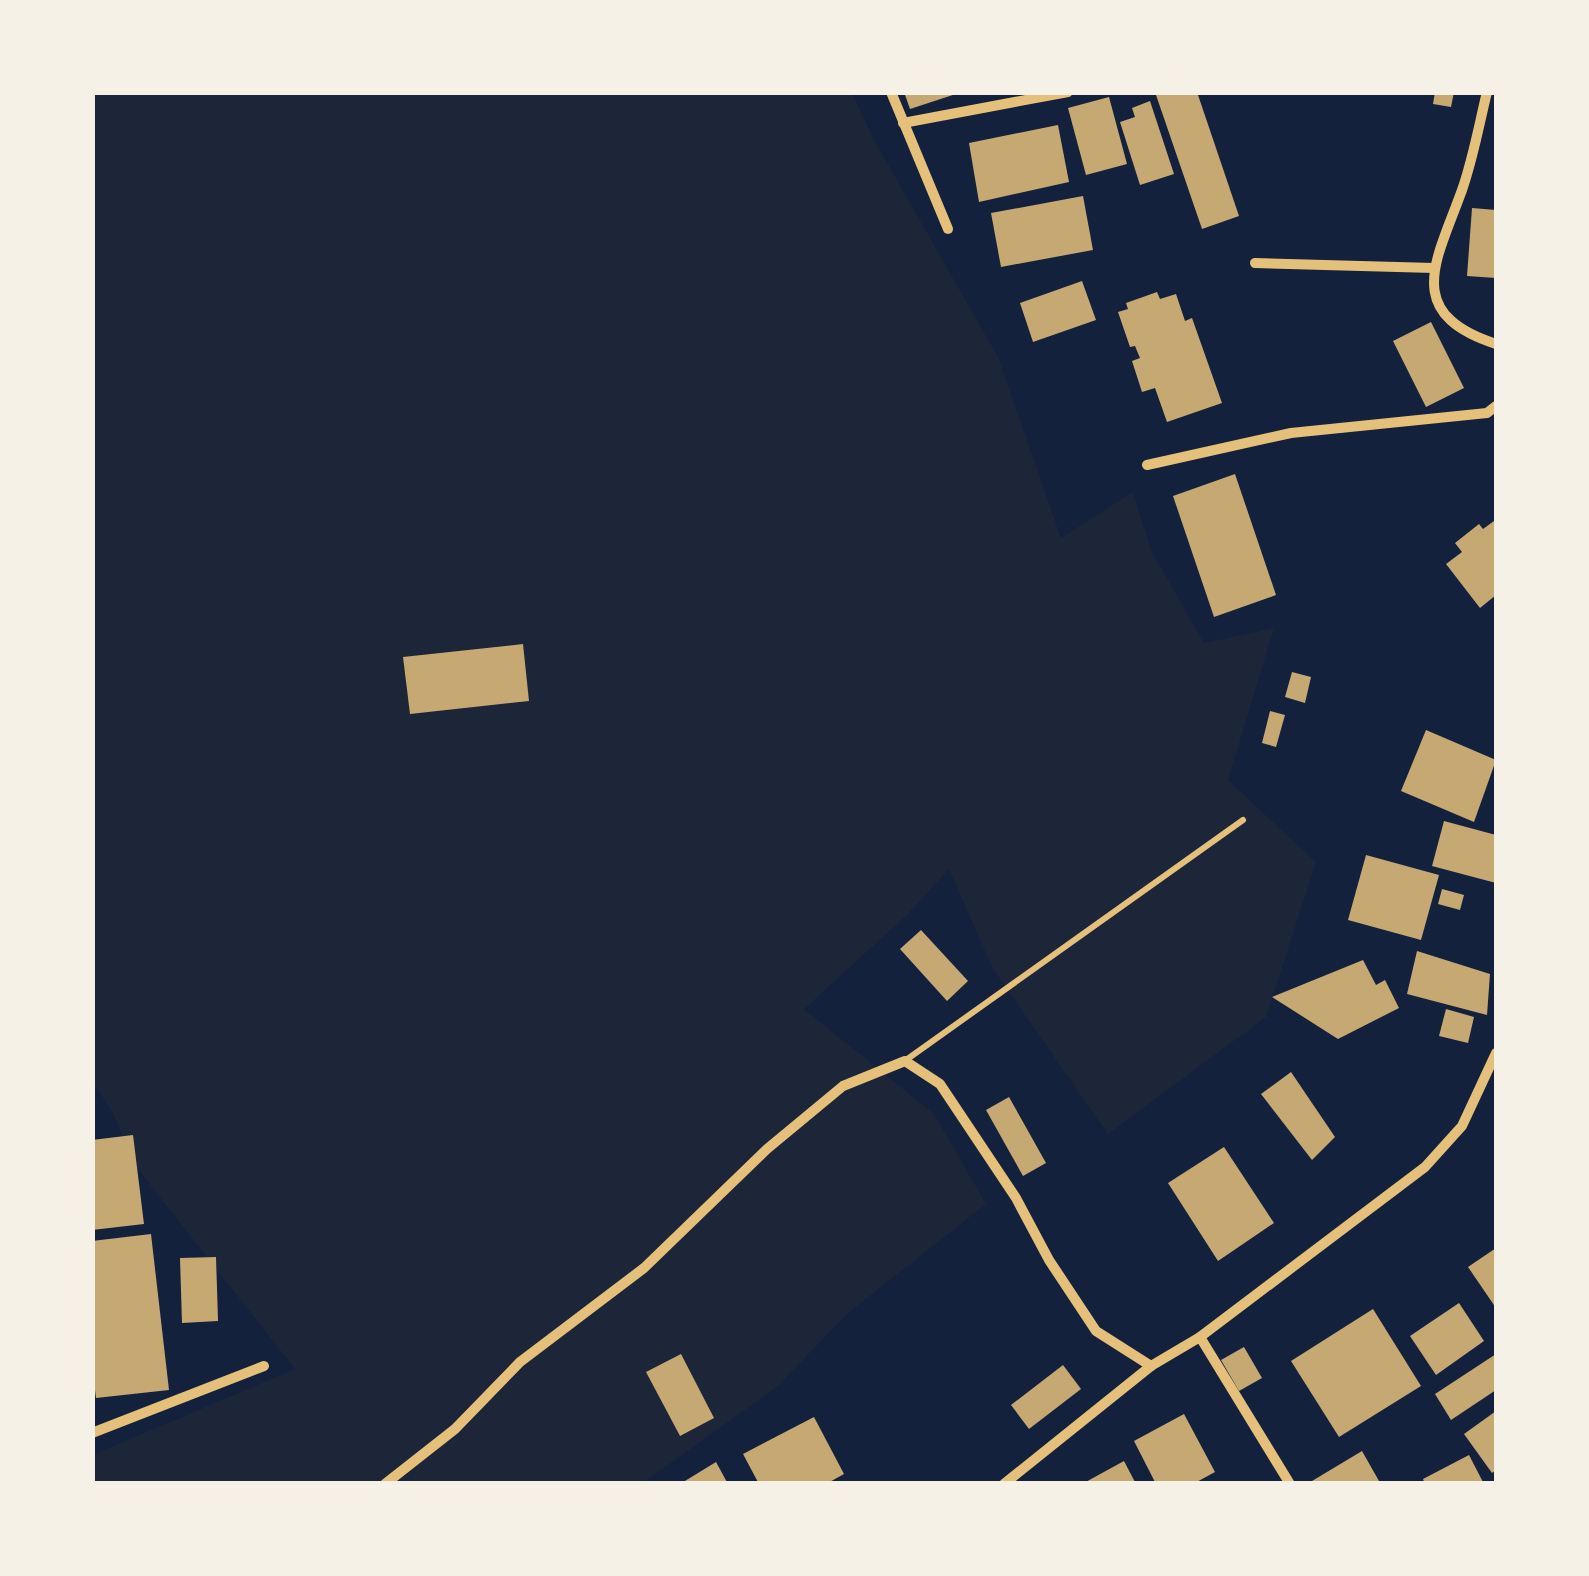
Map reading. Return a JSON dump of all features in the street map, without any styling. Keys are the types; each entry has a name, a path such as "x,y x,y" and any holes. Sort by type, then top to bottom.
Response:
{"street":[{"path":"891,92 948,229"},
{"path":"903,123 1068,92"},
{"path":"1486,92 1464,184 1434,268 1433,289 1448,321 1468,334 1496,344"},
{"path":"1255,263 1434,268"},
{"path":"1147,465 1291,433 1487,413 1496,406"},
{"path":"1004,1484 1151,1366 1200,1337 1425,1167 1462,1126 1496,1053"},
{"path":"385,1484 456,1429 520,1362 644,1268 767,1149 843,1086 906,1060 940,1084 1016,1198 1048,1260 1096,1331 1151,1366"},
{"path":"1200,1337 1290,1484"},
{"path":"92,1433 264,1366"}],"lane":[{"path":"906,1060 1243,820"}],"shaded area":[{"path":"92,93 852,93 873,138 998,357 1061,538 1133,492 1151,550 1204,643 1274,628 1228,780 1316,862 1266,1017 1108,1134 993,969 949,869 907,915 804,1009 934,1114 986,1204 848,1313 778,1386 643,1483 93,1483 93,1455 295,1369 137,1168 112,1111 93,1083"}],"building":[{"path":"904,92 959,92 959,93 910,109"},
{"path":"1155,92 1197,92 1239,216 1202,229"},
{"path":"1435,92 1454,92 1451,107 1433,104"},
{"path":"1109,97 1127,164 1086,175 1068,108"},
{"path":"1150,101 1174,174 1140,185 1120,122 1135,117 1132,108"},
{"path":"1058,125 1069,182 979,202 969,143"},
{"path":"1083,196 1093,250 1001,267 991,213"},
{"path":"1472,208 1496,210 1496,278 1467,276"},
{"path":"1082,281 1096,320 1033,342 1020,303"},
{"path":"1157,292 1160,299 1176,294 1185,321 1192,318 1222,403 1167,422 1155,388 1142,392 1132,361 1140,358 1135,346 1130,347 1118,312 1128,309 1126,303"},
{"path":"1431,322 1464,388 1426,407 1393,341"},
{"path":"1235,474 1276,595 1214,617 1173,496"},
{"path":"1494,521 1496,595 1480,608 1446,564 1462,552 1455,543 1479,524 1483,529"},
{"path":"523,644 529,701 410,714 403,657"},
{"path":"1292,672 1311,677 1305,703 1285,697"},
{"path":"1270,711 1285,715 1276,747 1262,743"},
{"path":"1426,730 1496,760 1474,822 1401,791"},
{"path":"1444,821 1496,835 1496,883 1432,866"},
{"path":"1366,855 1439,875 1421,940 1348,920"},
{"path":"1442,889 1464,895 1460,910 1438,904"},
{"path":"921,930 968,981 947,1001 900,949"},
{"path":"1417,951 1490,974 1487,1015 1407,994"},
{"path":"1363,960 1376,985 1385,980 1399,1008 1338,1039 1272,997"},
{"path":"1446,1009 1474,1017 1468,1043 1439,1036"},
{"path":"1291,1072 1335,1137 1312,1160 1261,1094"},
{"path":"1009,1097 1046,1163 1023,1176 986,1110"},
{"path":"133,1135 144,1224 92,1230 92,1140"},
{"path":"1224,1147 1274,1223 1218,1261 1168,1183"},
{"path":"151,1234 169,1390 96,1398 92,1368 92,1241"},
{"path":"1496,1248 1496,1308 1468,1267"},
{"path":"216,1257 218,1321 182,1323 180,1258"},
{"path":"1459,1303 1484,1341 1436,1375 1410,1336"},
{"path":"1373,1309 1421,1386 1339,1437 1291,1361"},
{"path":"1244,1347 1262,1378 1239,1391 1221,1360"},
{"path":"681,1354 714,1418 680,1436 646,1372"},
{"path":"1496,1354 1496,1390 1451,1420 1435,1394"},
{"path":"1063,1365 1081,1389 1029,1429 1011,1405"},
{"path":"1496,1411 1496,1470 1492,1473 1464,1434"},
{"path":"1184,1414 1215,1472 1193,1484 1156,1484 1134,1441"},
{"path":"814,1417 844,1474 826,1484 759,1484 743,1454"},
{"path":"1362,1451 1379,1481 1307,1484"},
{"path":"1469,1455 1484,1484 1425,1484 1423,1479"},
{"path":"1124,1461 1136,1484 1082,1484"},
{"path":"716,1462 728,1484 680,1484"}]}
